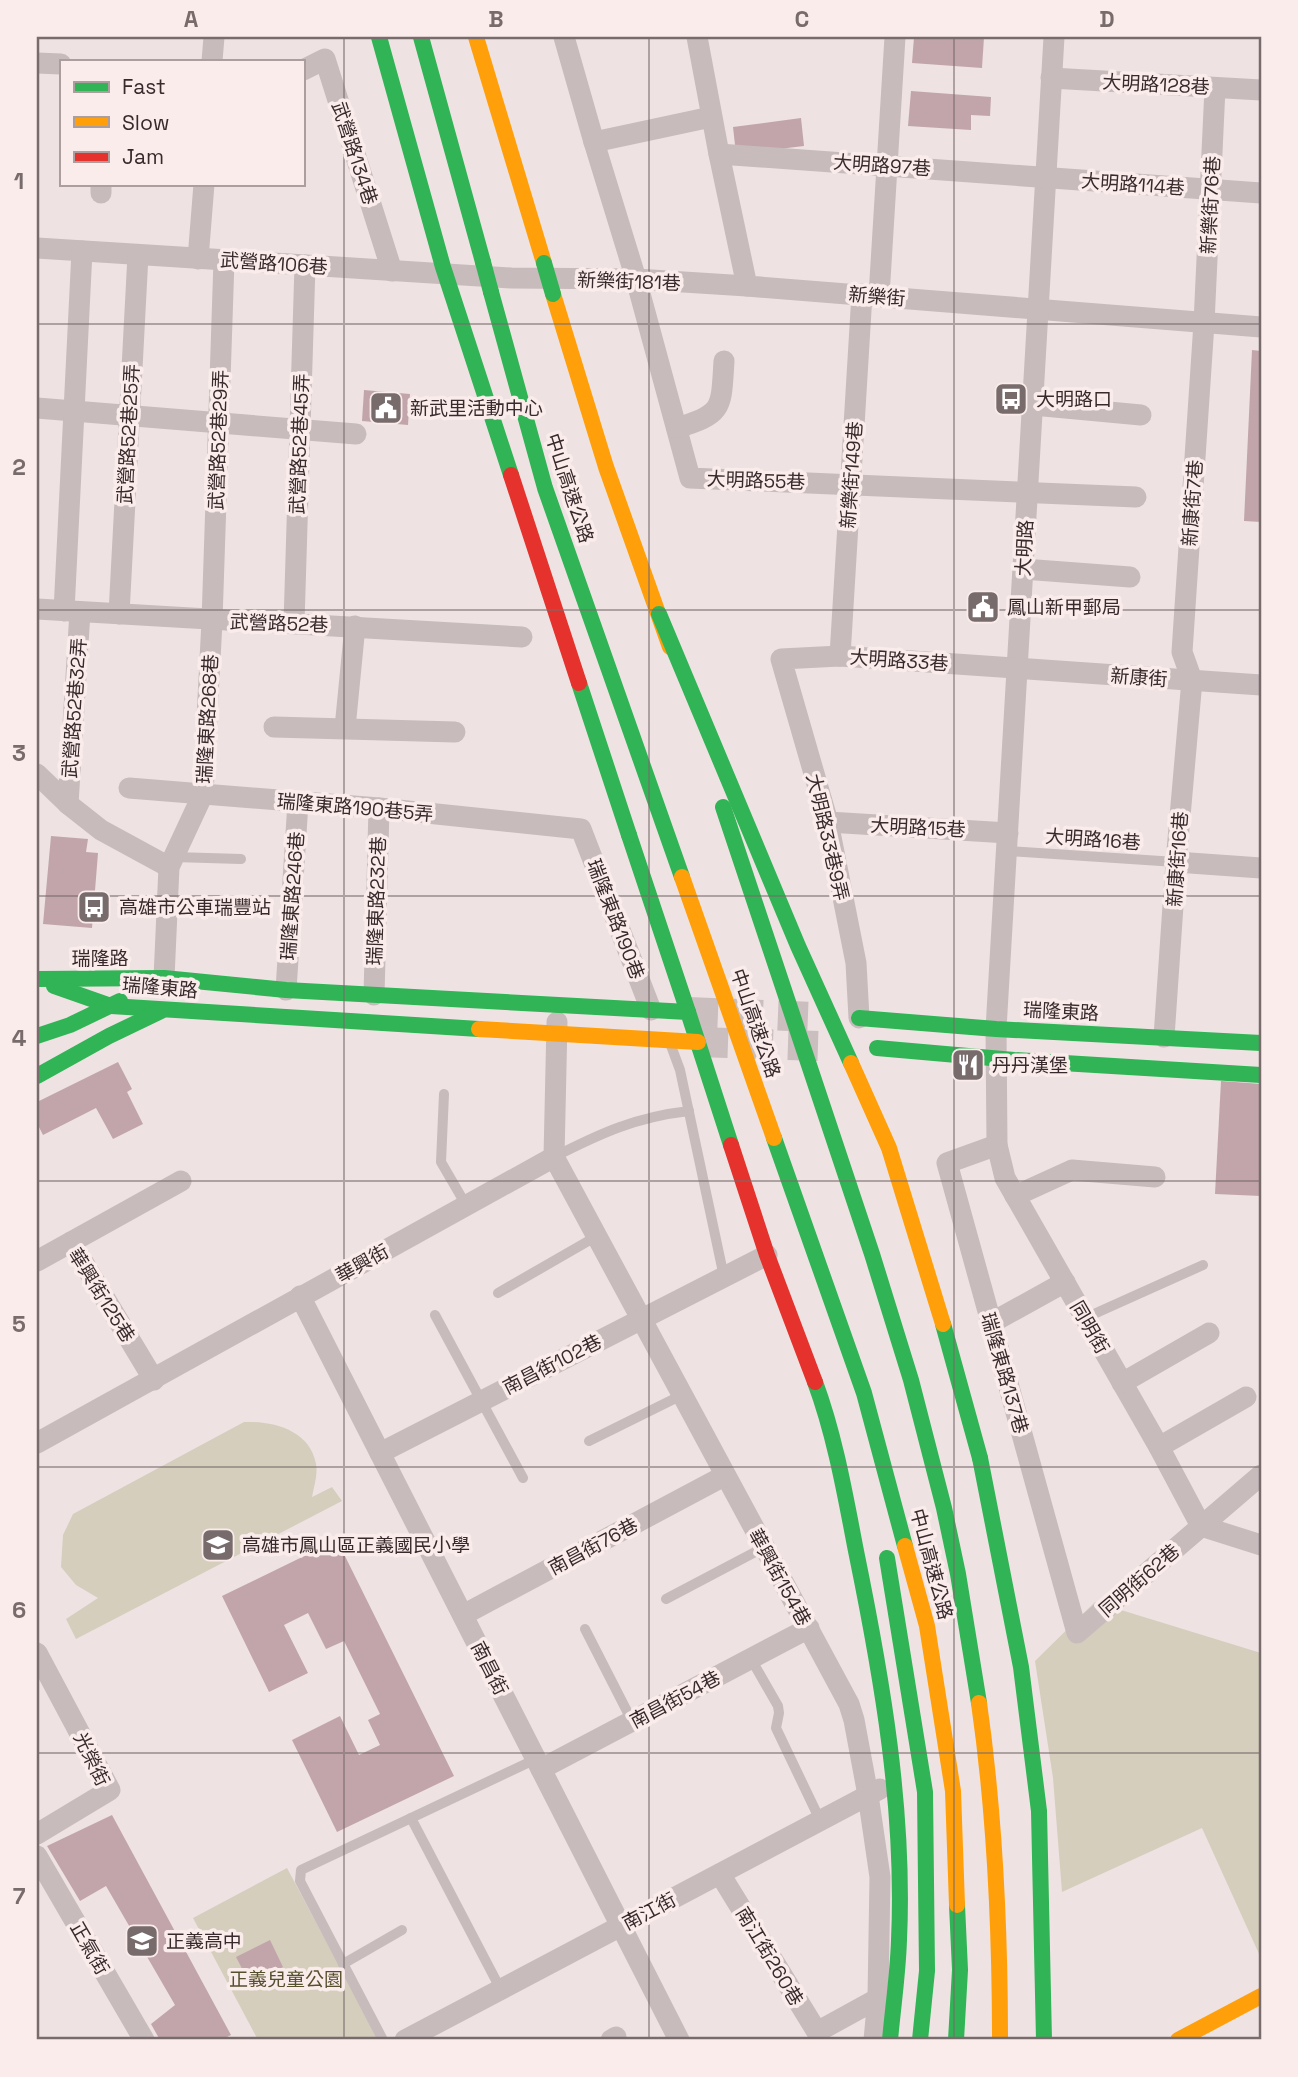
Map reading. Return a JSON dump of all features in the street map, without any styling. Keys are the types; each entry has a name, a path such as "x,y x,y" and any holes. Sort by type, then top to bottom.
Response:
{"main road":[{"path":"379,37 443,267 767,1255 820,1396 834,1444 873,1633 893,1782 899,1867 899,1940 887,1993"},
{"name":"中山高速公路","path":"421,37 545,488 864,1393 927,1626 953,1791 960,1970 956,2040"},
{"name":"中山高速公路","path":"477,37 606,467 659,614 903,1347 944,1507 973,1652 990,1791 1001,1970 1000,2040"},
{"path":"659,614 798,946 889,1148 955,1364 980,1458 1021,1667 1039,1811 1044,2040"},
{"name":"瑞隆東路","path":"111,1006 164,978 286,990 558,1004 659,1025 698,1042"},
{"name":"瑞隆路","path":"37,981 164,978"},
{"path":"109,1036 112,979"},
{"path":"37,981 52,1007 52,1024 38,1035"},
{"name":"瑞隆路","path":"37,981 111,1006"},
{"path":"38,1035 70,1025 111,1006"},
{"name":"瑞隆東路","path":"111,1006 556,1034 659,1025 688,1012"},
{"path":"37,1076 164,1009"},
{"name":"瑞隆東路","path":"859,1018 996,1029 1261,1043"},
{"path":"877,1048 997,1059 1261,1075"},
{"path":"864,1393 925,1792 927,1971 920,2040"},
{"path":"1178,2040 1261,1996"}],"street":[{"path":"212,60 214,37"},
{"name":"大明路55巷","path":"564,37 636,279 690,478 1136,497"},
{"path":"697,37 747,286"},
{"name":"新樂街149巷","path":"840,656 850,484 870,295 888,166 895,37"},
{"name":"大明路","path":"997,1059 996,1029 1054,37"},
{"name":"武營路134巷","path":"304,70 325,59 392,271"},
{"path":"37,63 60,64"},
{"name":"大明路128巷","path":"1051,78 1261,90"},
{"name":"新樂街76巷","path":"1204,323 1215,88"},
{"path":"594,142 711,117"},
{"name":"大明路97巷","path":"719,154 1046,177"},
{"name":"大明路114巷","path":"1046,177 1261,193"},
{"path":"198,259 204,186"},
{"name":"武營路106巷","path":"37,248 511,278"},
{"name":"武營路52巷32弄","path":"68,804 75,411 82,251"},
{"name":"武營路52巷25弄","path":"119,614 138,255"},
{"name":"武營路52巷29弄","path":"212,621 224,260"},
{"name":"武營路52巷45弄","path":"293,623 305,265"},
{"name":"新樂街181巷","path":"511,278 636,279 747,286"},
{"name":"新樂街","path":"747,286 1261,327"},
{"name":"新康街7巷","path":"1192,680 1182,652 1204,323"},
{"path":"677,428 713,414 721,400 724,361"},
{"path":"1032,405 1142,415"},
{"path":"37,408 356,434"},
{"path":"1023,569 1130,577"},
{"name":"武營路52巷","path":"37,609 522,637"},
{"name":"瑞隆東路268巷","path":"164,978 172,862 203,794 212,621"},
{"path":"345,728 355,626"},
{"name":"大明路33巷","path":"781,659 840,656 1017,668"},
{"name":"大明路33巷9弄","path":"781,659 828,822 856,963 859,1018"},
{"name":"新康街","path":"1017,668 1261,685"},
{"name":"新康街16巷","path":"1164,1037 1192,680"},
{"path":"274,727 455,732"},
{"path":"37,774 68,804 101,830 172,862"},
{"name":"瑞隆東路190巷5弄","path":"129,788 379,808 581,829"},
{"name":"瑞隆東路246巷","path":"286,990 298,803"},
{"name":"瑞隆東路232巷","path":"374,995 379,808"},
{"name":"大明路15巷","path":"828,822 1007,842"},
{"name":"瑞隆東路190巷","path":"581,829 659,1025"},
{"path":"1176,862 1261,868"},
{"path":"554,1157 558,1004"},
{"name":"同明街","path":"997,1059 997,1145 1005,1178 1159,1447 1201,1526"},
{"name":"瑞隆東路137巷","path":"997,1145 947,1163 1077,1633"},
{"name":"華興街","path":"37,1443 554,1157"},
{"name":"華興街154巷","path":"554,1157 849,1704 868,1795 880,1877 887,1993 880,2038"},
{"path":"1015,1196 1072,1170 1155,1177"},
{"path":"71,1242 181,1181"},
{"name":"華興街125巷","path":"37,1261 71,1242 154,1380"},
{"name":"南昌街102巷","path":"380,1453 767,1255"},
{"path":"991,1323 1065,1282"},
{"name":"南昌街","path":"300,1296 679,2040"},
{"path":"1122,1383 1209,1334"},
{"path":"1159,1447 1246,1397"},
{"name":"同明街62巷","path":"1077,1633 1261,1475"},
{"name":"南昌街76巷","path":"463,1615 724,1476"},
{"path":"1201,1526 1261,1545"},
{"name":"南昌街54巷","path":"538,1764 632,1721 809,1629"},
{"name":"光榮街","path":"37,1653 110,1790 37,1834"},
{"name":"南江街","path":"412,2039 893,1782"},
{"name":"正氣街","path":"37,1856 144,2040"},
{"name":"南江街260巷","path":"720,1874 817,2032 887,1993"}],"lane":[{"name":"大明路16巷","path":"1007,842 1176,862"},
{"path":"172,862 241,859"},
{"path":"659,1025 680,1070 724,1277"},
{"path":"444,1094 441,1162 466,1205"},
{"path":"554,1157 619,1126 654,1115 689,1111"},
{"path":"498,1293 597,1236"},
{"path":"1085,1318 1203,1265"},
{"path":"435,1315 523,1478"},
{"path":"589,1441 682,1395"},
{"path":"666,1599 763,1548"},
{"path":"585,1629 632,1721"},
{"path":"751,1659 778,1706 776,1728 820,1820"},
{"path":"383,2040 300,1881 301,1870 411,1818 538,1764"},
{"path":"411,1818 501,1990"},
{"path":"343,1964 402,1930"}],"green space":[{"path":"244,1422 267,1423 298,1436 312,1452 316,1464 312,1497 332,1487 342,1501 76,1639 66,1619 98,1598 76,1585 61,1567 63,1535 73,1514"},
{"path":"1095,1602 1261,1653 1260,1956 1202,1828 1062,1892 1053,1778 1035,1661"},
{"name":"正義兒童公園","path":"287,1868 379,2040 258,2040 193,1918"}],"building":[{"path":"914,37 984,37 982,68 912,63"},
{"path":"911,91 991,97 990,116 971,115 971,130 908,126"},
{"path":"801,118 804,146 736,154 733,127"},
{"path":"1252,350 1261,351 1261,522 1244,521"},
{"name":"新武里活動中心","path":"364,390 410,394 408,425 362,421"},
{"path":"51,836 88,839 86,852 98,853 92,928 43,924"},
{"path":"118,1062 132,1089 127,1092 143,1124 113,1139 96,1108 43,1135 37,1123 37,1102"},
{"path":"1221,1081 1261,1084 1261,1196 1215,1194"},
{"path":"337,1540 454,1776 337,1832 292,1740 340,1716 359,1755 380,1745 368,1720 380,1714 344,1641 326,1649 308,1613 284,1625 308,1673 269,1692 222,1596"},
{"path":"112,1815 231,2035 221,2040 160,2040 151,2024 175,2005 106,1886 80,1901 47,1846"},
{"path":"270,1940 283,1967 250,1984 236,1957"}],"tunnel":[{"path":"688,1012 813,1017"},
{"path":"698,1042 820,1046"}],"traffic: fast":[{"path":"379,37 443,267 511,475"},
{"path":"421,37 483,262"},
{"path":"483,262 491,292"},
{"path":"544,263 553,294"},
{"path":"491,292 545,488 682,877"},
{"path":"659,614 798,946 851,1063"},
{"path":"579,683 629,835"},
{"path":"723,807 872,1254 911,1380 958,1574 979,1703"},
{"path":"629,835 688,1012"},
{"path":"37,979 164,978 286,990 688,1012 731,1145"},
{"path":"54,986 111,1006 479,1029"},
{"path":"37,1036 70,1025 120,1001"},
{"path":"37,1076 161,1011"},
{"path":"859,1018 996,1029 1261,1043"},
{"path":"877,1048 1014,1060 1261,1075"},
{"path":"774,1138 864,1393 905,1546"},
{"path":"943,1324 980,1458"},
{"path":"815,1382 834,1444 843,1487 875,1647 890,1744 900,1891 890,2040"},
{"path":"980,1458 1021,1667 1039,1811 1044,2040"},
{"path":"887,1558 925,1792 927,1971 920,2040"},
{"path":"956,2040 960,1970 957,1905"}],"traffic: slow":[{"path":"476,37 544,263"},
{"path":"553,294 606,467 670,647"},
{"path":"682,877 774,1138"},
{"path":"479,1029 698,1042"},
{"path":"851,1063 889,1148 943,1324"},
{"path":"905,1546 927,1626 953,1791 957,1905"},
{"path":"979,1703 996,1871 1000,2040"},
{"path":"1178,2040 1261,1996"}],"traffic: jam":[{"path":"511,475 579,683"},
{"path":"731,1145 767,1255 815,1382"}],"place":[{"name":"大明路口","path":"1011,399"},
{"name":"新武里活動中心","path":"386,408"},
{"name":"鳳山新甲郵局","path":"983,607"},
{"name":"高雄市公車瑞豐站","path":"94,907"},
{"name":"丹丹漢堡","path":"968,1065"},
{"name":"高雄市鳳山區正義國民小學","path":"218,1545"},
{"name":"正義高中","path":"142,1941"}]}
